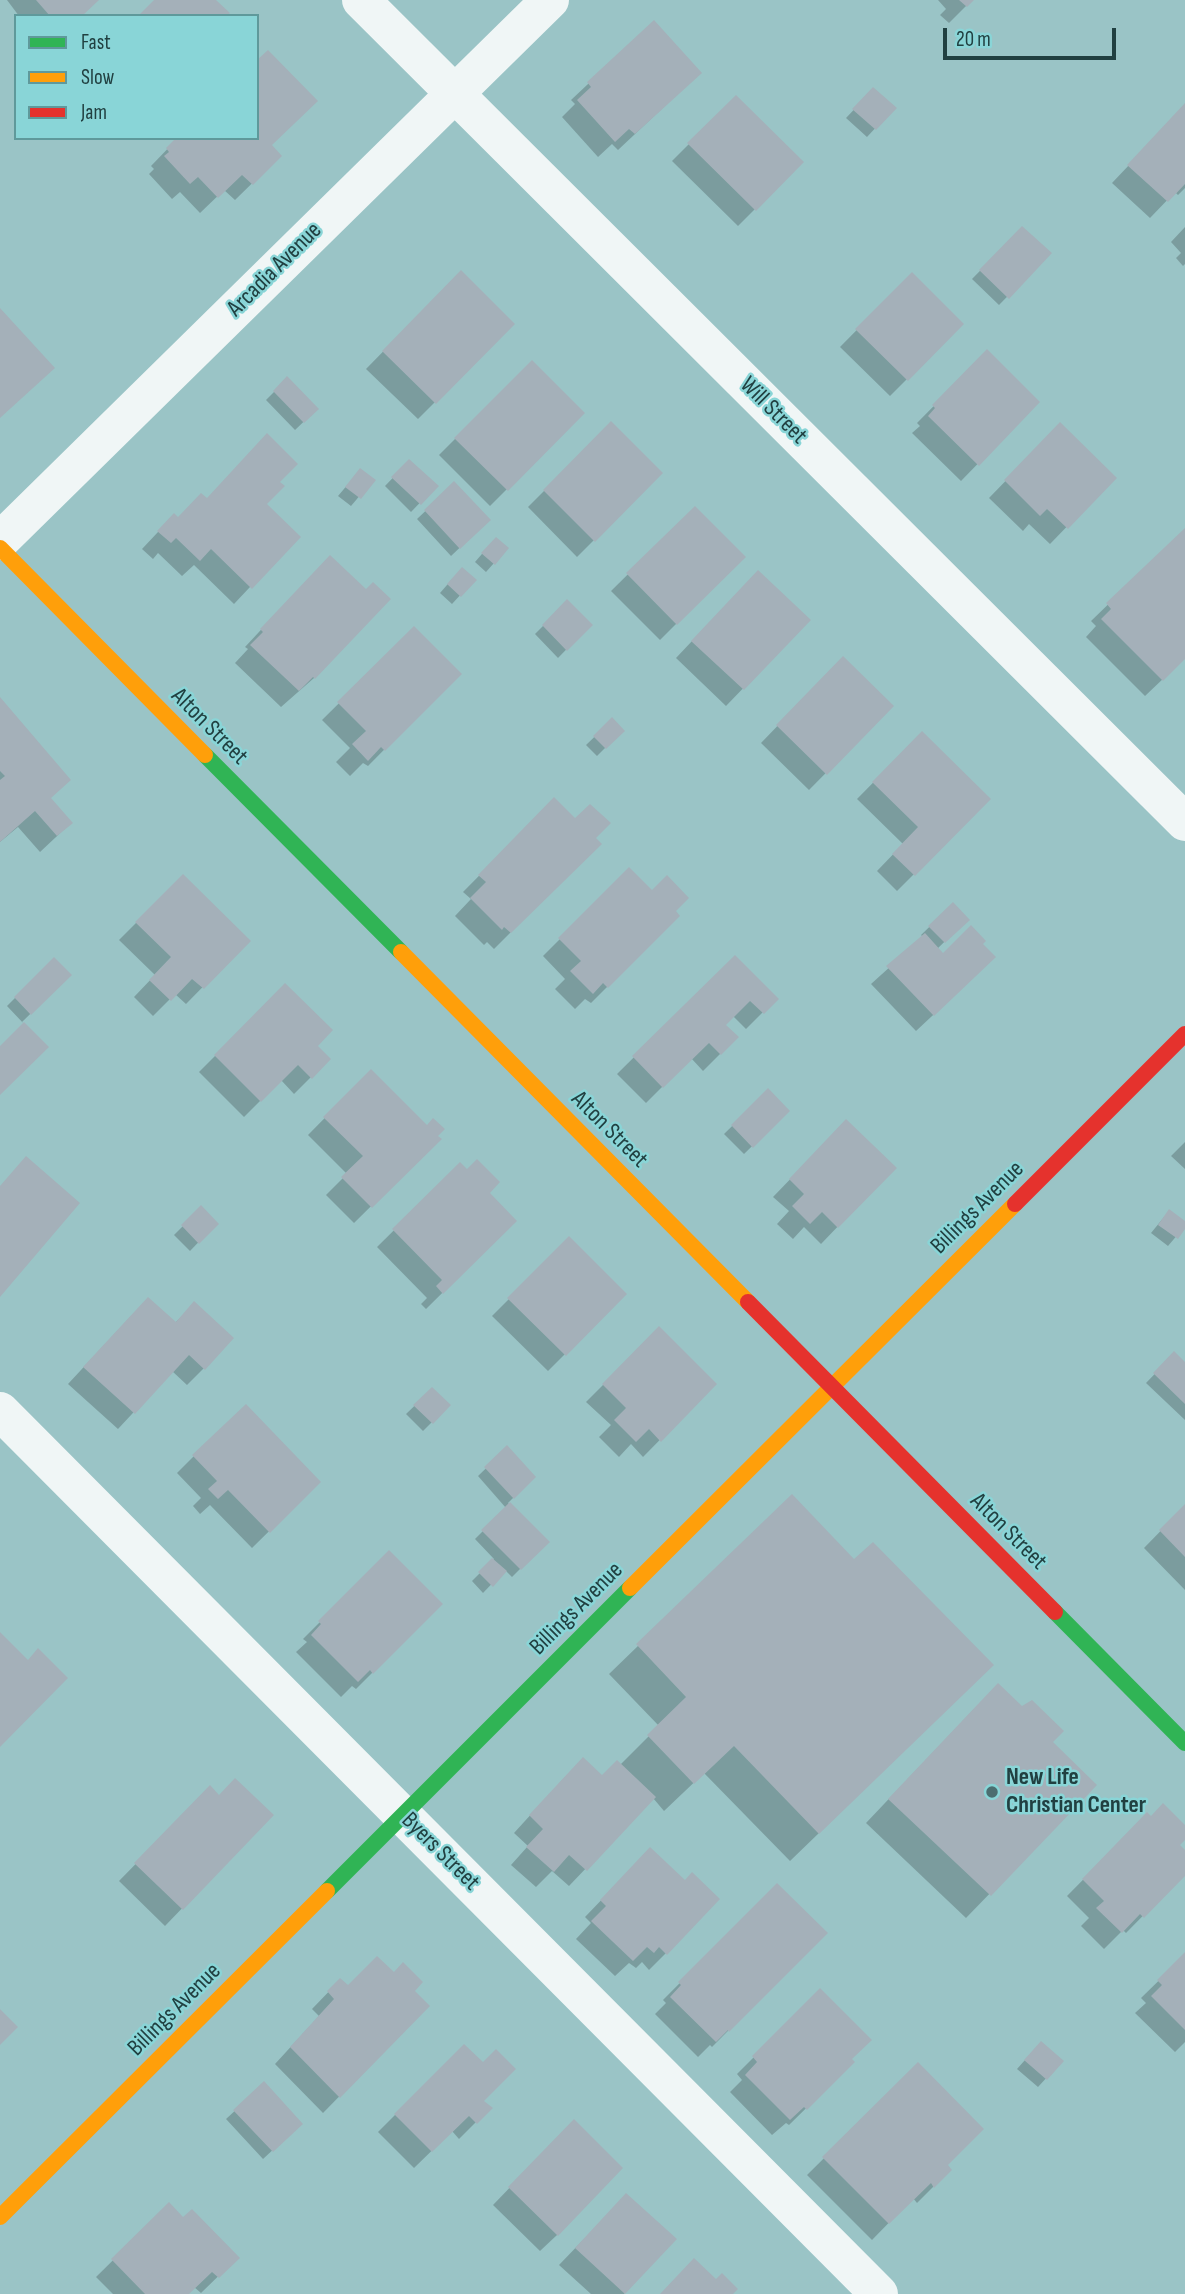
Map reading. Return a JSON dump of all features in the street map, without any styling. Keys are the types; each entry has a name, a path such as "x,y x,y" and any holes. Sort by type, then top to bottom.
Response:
{"street":[{"name":"Will Street","path":"361,0 1185,822"},
{"name":"Arcadia Avenue","path":"0,541 550,0"},
{"name":"Alton Street","path":"0,548 1185,1743"},
{"name":"Billings Avenue","path":"0,2217 1185,1034"},
{"name":"Byers Street","path":"0,1411 879,2294"}],"building":[{"path":"36,0 99,0 84,14 48,14"},
{"path":"154,0 216,0 230,13 229,14 140,14"},
{"path":"959,0 974,0 967,7"},
{"path":"654,20 702,73 635,134 629,129 615,142 577,100 591,87 587,82"},
{"path":"268,50 318,101 272,145 282,156 253,185 242,175 218,198 198,177 190,184 164,156 169,152 166,148 174,140 259,140 259,58"},
{"path":"873,87 897,108 876,130 852,109"},
{"path":"736,95 804,162 756,211 687,143"},
{"path":"1185,103 1185,184 1168,202 1127,165"},
{"path":"1022,226 1052,253 1009,299 979,270"},
{"path":"461,270 515,324 436,404 382,351"},
{"path":"912,272 964,324 908,381 855,329"},
{"path":"0,308 55,368 0,418"},
{"path":"987,349 1040,402 979,466 928,416 935,408 932,405"},
{"path":"532,360 585,413 508,491 454,438"},
{"path":"287,376 319,409 304,423 273,391"},
{"path":"611,421 663,473 595,542 543,490"},
{"path":"1060,422 1117,478 1068,529 1047,509 1040,516 1004,480"},
{"path":"267,433 298,464 280,482 285,486 267,504 301,537 252,589 211,549 200,561 176,538 171,543 157,531 174,513 178,517 201,493 207,498"},
{"path":"409,459 439,486 421,505 391,477"},
{"path":"360,468 376,480 361,499 345,487"},
{"path":"454,481 491,520 460,549 424,510"},
{"path":"695,506 746,557 677,625 626,573"},
{"path":"1185,528 1185,659 1163,681 1101,619 1111,609 1106,603"},
{"path":"496,537 509,548 495,565 481,553"},
{"path":"330,555 366,589 373,582 391,599 315,679 313,677 299,691 250,645 263,632 260,629"},
{"path":"462,567 477,580 461,597 447,584"},
{"path":"758,570 811,620 744,690 691,641"},
{"path":"567,599 593,625 567,651 542,625"},
{"path":"414,626 462,674 385,751 381,747 368,761 352,744 366,731 337,702"},
{"path":"843,656 894,706 827,775 776,725"},
{"path":"0,697 71,780 51,798 73,823 57,836 35,811 0,842 0,780 5,776 0,771"},
{"path":"612,717 625,731 606,749 593,736"},
{"path":"922,731 991,799 915,876 892,854 918,827 872,782"},
{"path":"554,797 575,818 590,804 611,823 596,838 602,844 511,933 504,927 502,930 470,898 486,882 478,875"},
{"path":"629,867 652,890 667,875 689,898 676,911 680,916 608,988 603,983 593,994 570,971 581,961 558,938"},
{"path":"183,874 251,941 204,989 192,979 171,1001 149,980 171,957 135,922"},
{"path":"953,902 970,920 945,943 928,926"},
{"path":"971,925 986,941 983,944 996,957 934,1016 886,966 925,933 943,953"},
{"path":"735,955 779,999 764,1014 750,1001 726,1025 739,1037 721,1055 709,1043 663,1088 632,1056"},
{"path":"54,957 72,975 31,1015 14,997"},
{"path":"285,983 333,1030 318,1046 331,1059 312,1079 298,1065 261,1102 214,1055"},
{"path":"24,1022 49,1047 0,1095 0,1046"},
{"path":"371,1069 427,1125 433,1118 445,1129 438,1136 442,1139 372,1208 341,1177 363,1156 323,1117"},
{"path":"768,1088 790,1111 753,1148 731,1125"},
{"path":"846,1119 897,1168 838,1228 822,1212 810,1224 792,1206 804,1194 789,1179"},
{"path":"26,1156 80,1203 0,1297 0,1186"},
{"path":"477,1159 500,1182 490,1193 517,1221 443,1294 436,1286 442,1280 392,1229 460,1162 467,1169"},
{"path":"201,1205 219,1224 199,1244 181,1225"},
{"path":"1169,1209 1185,1221 1185,1229 1178,1239 1158,1225"},
{"path":"569,1236 627,1294 566,1356 507,1298"},
{"path":"148,1297 176,1322 194,1301 234,1338 205,1370 189,1355 135,1414 83,1367"},
{"path":"659,1326 717,1384 661,1442 649,1429 636,1442 614,1420 626,1408 602,1384"},
{"path":"1174,1351 1185,1362 1185,1404 1153,1373"},
{"path":"432,1387 451,1405 433,1424 413,1405"},
{"path":"246,1404 321,1482 270,1533 228,1490 218,1499 208,1489 217,1481 192,1455"},
{"path":"507,1445 536,1477 514,1499 484,1467"},
{"path":"792,1494 854,1559 873,1542 994,1665 819,1834 734,1746 694,1784 647,1735 686,1697 636,1644"},
{"path":"510,1502 550,1542 521,1570 481,1530"},
{"path":"1185,1504 1185,1557 1159,1530"},
{"path":"389,1550 443,1604 373,1674 370,1670 358,1682 311,1635 321,1624 318,1621"},
{"path":"492,1558 507,1571 493,1587 478,1572"},
{"path":"0,1632 28,1660 38,1648 68,1678 0,1747"},
{"name":"New Life Christian Center","path":"998,1683 1022,1706 1032,1700 1064,1731 1053,1742 1097,1785 991,1896 888,1799"},
{"path":"583,1757 602,1775 617,1760 656,1797 587,1871 569,1855 554,1872 526,1847 543,1829 529,1815"},
{"path":"235,1778 274,1815 183,1910 134,1863 210,1785 219,1795"},
{"path":"1163,1803 1185,1825 1185,1840 1180,1845 1185,1850 1185,1876 1144,1918 1140,1914 1122,1933 1096,1908 1104,1901 1082,1879 1147,1812 1151,1816"},
{"path":"650,1847 685,1880 692,1872 720,1899 667,1955 659,1947 654,1953 647,1947 633,1961 591,1921 606,1906 600,1900"},
{"path":"777,1883 828,1933 716,2042 670,1997 681,1985 678,1982"},
{"path":"1185,1952 1185,2030 1151,1996 1162,1985 1157,1980"},
{"path":"377,1956 394,1972 403,1962 423,1982 415,1991 430,2006 340,2098 290,2047 334,1999 327,1991 340,1978 348,1985"},
{"path":"820,1988 872,2040 852,2059 855,2062 807,2110 804,2107 790,2120 745,2075 757,2062 752,2056"},
{"path":"0,2009 18,2027 0,2045"},
{"path":"1041,2041 1064,2061 1047,2080 1024,2060"},
{"path":"464,2044 483,2062 496,2049 516,2069 484,2101 493,2108 477,2124 469,2116 432,2152 394,2114"},
{"path":"918,2062 984,2129 948,2165 952,2170 934,2188 931,2183 889,2224 822,2157"},
{"path":"264,2081 303,2124 273,2152 233,2110"},
{"path":"574,2119 623,2168 558,2236 508,2187"},
{"path":"626,2193 677,2239 625,2294 575,2248"},
{"path":"169,2202 183,2217 192,2209 240,2258 219,2278 212,2272 189,2294 145,2294 111,2259"},
{"path":"694,2258 716,2279 722,2273 738,2289 733,2294 660,2294"}],"traffic: fast":[{"path":"205,755 401,952"},
{"path":"327,1891 630,1588"},
{"path":"1055,1612 1185,1743"}],"traffic: slow":[{"path":"0,548 205,755"},
{"path":"401,952 748,1302"},
{"path":"630,1588 1015,1204"},
{"path":"0,2217 327,1891"}],"traffic: jam":[{"path":"1015,1204 1185,1034"},
{"path":"748,1302 1055,1612"}],"place":[{"name":"New Life Christian Center","path":"992,1792"}]}
